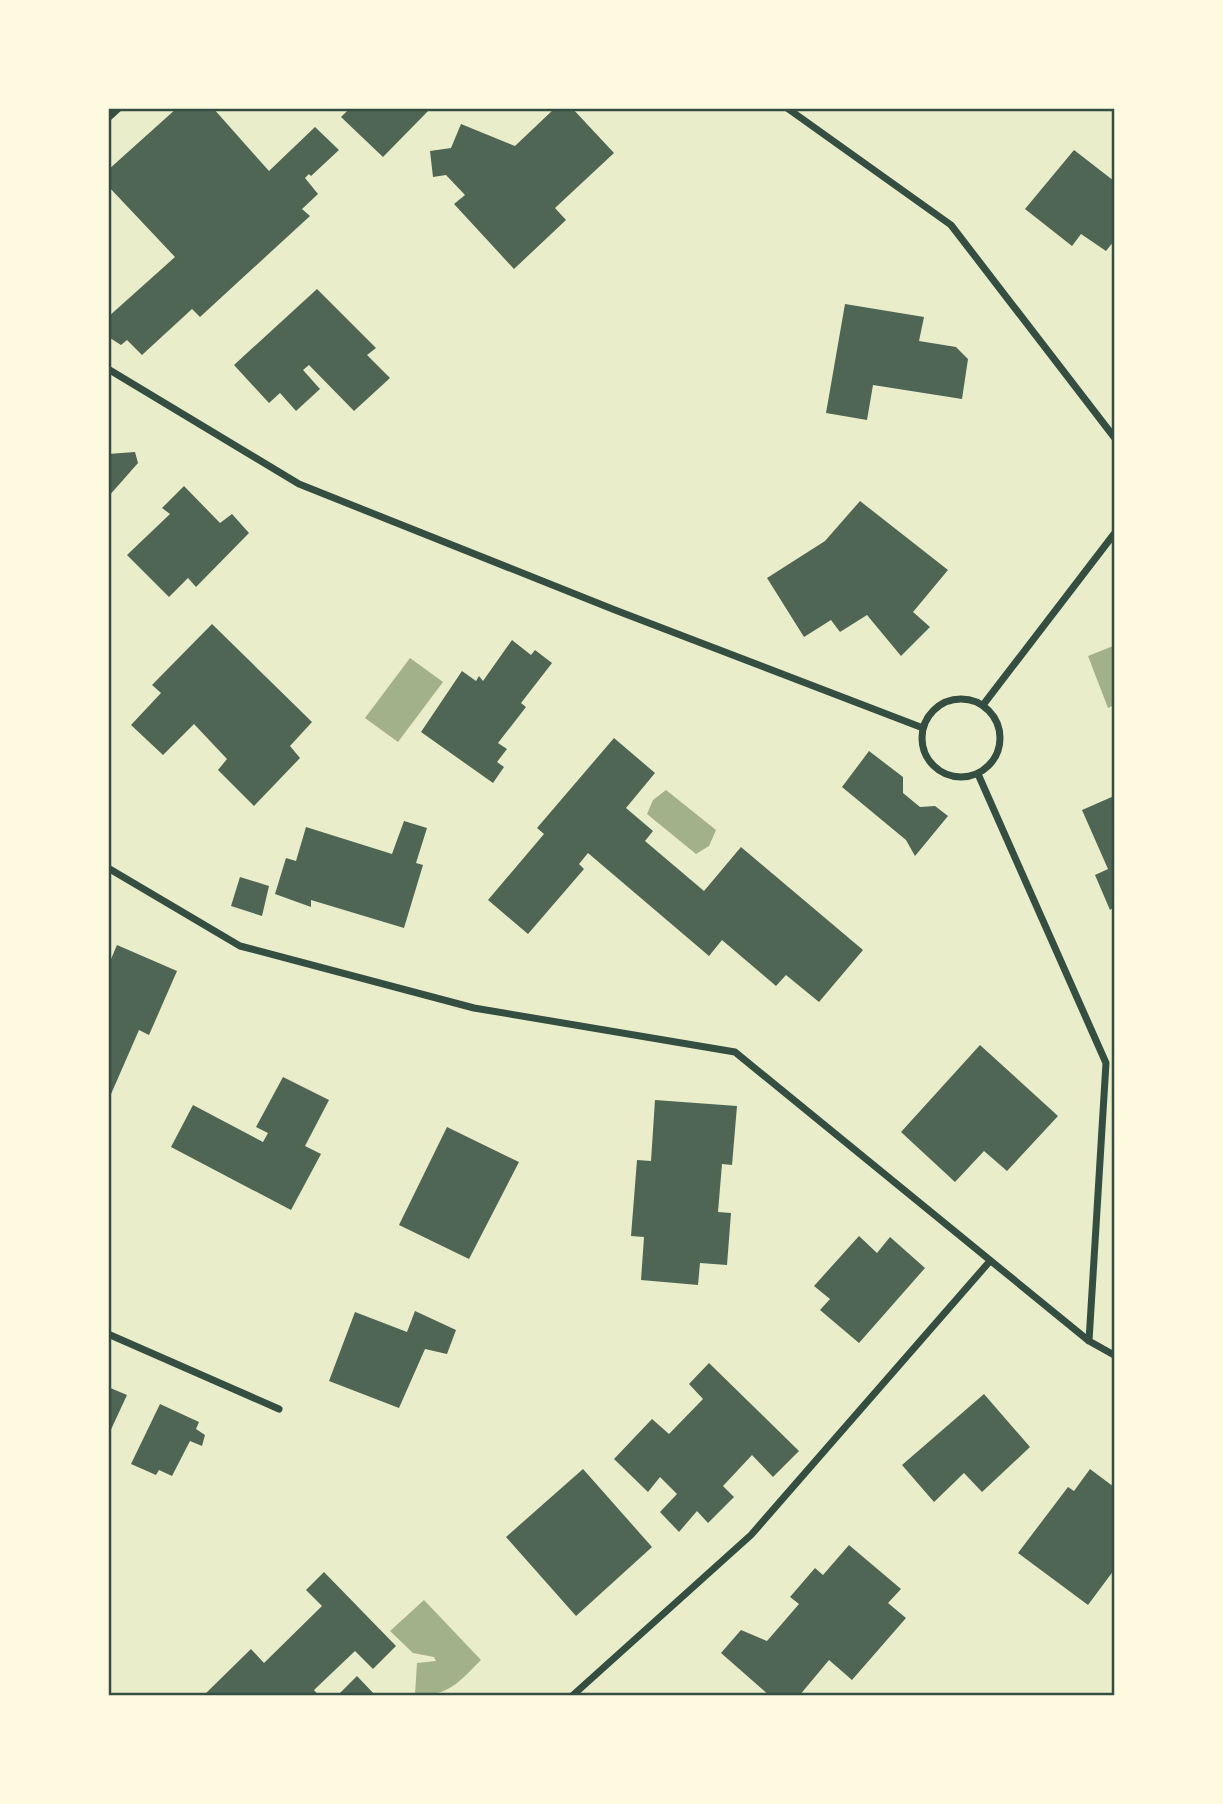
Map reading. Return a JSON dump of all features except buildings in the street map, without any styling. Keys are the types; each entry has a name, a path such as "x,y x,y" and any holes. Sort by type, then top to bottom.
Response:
{"street":[{"path":"108,118 119,108"},
{"path":"788,108 951,225 1115,437"},
{"path":"108,369 299,484 602,605 923,728"},
{"path":"983,705 1115,534"},
{"path":"971,700 983,705 998,723 1000,746 988,768 978,774 953,777 932,764 922,741 923,728 936,708 947,701 971,700"},
{"path":"978,774 1106,1063 1089,1341"},
{"path":"108,868 240,946 474,1008 735,1052 1089,1341 1115,1355"},
{"path":"572,1696 751,1535 990,1261"},
{"path":"108,1334 279,1409"}],"shaded area":[{"path":"1113,646 1114,705 1108,708 1088,656"},
{"path":"410,658 443,682 398,742 365,718"},
{"path":"666,790 716,830 709,846 696,854 647,814 653,800"},
{"path":"424,1600 481,1660 445,1690 415,1695 417,1663 436,1661 434,1657 413,1653 390,1631"}]}
